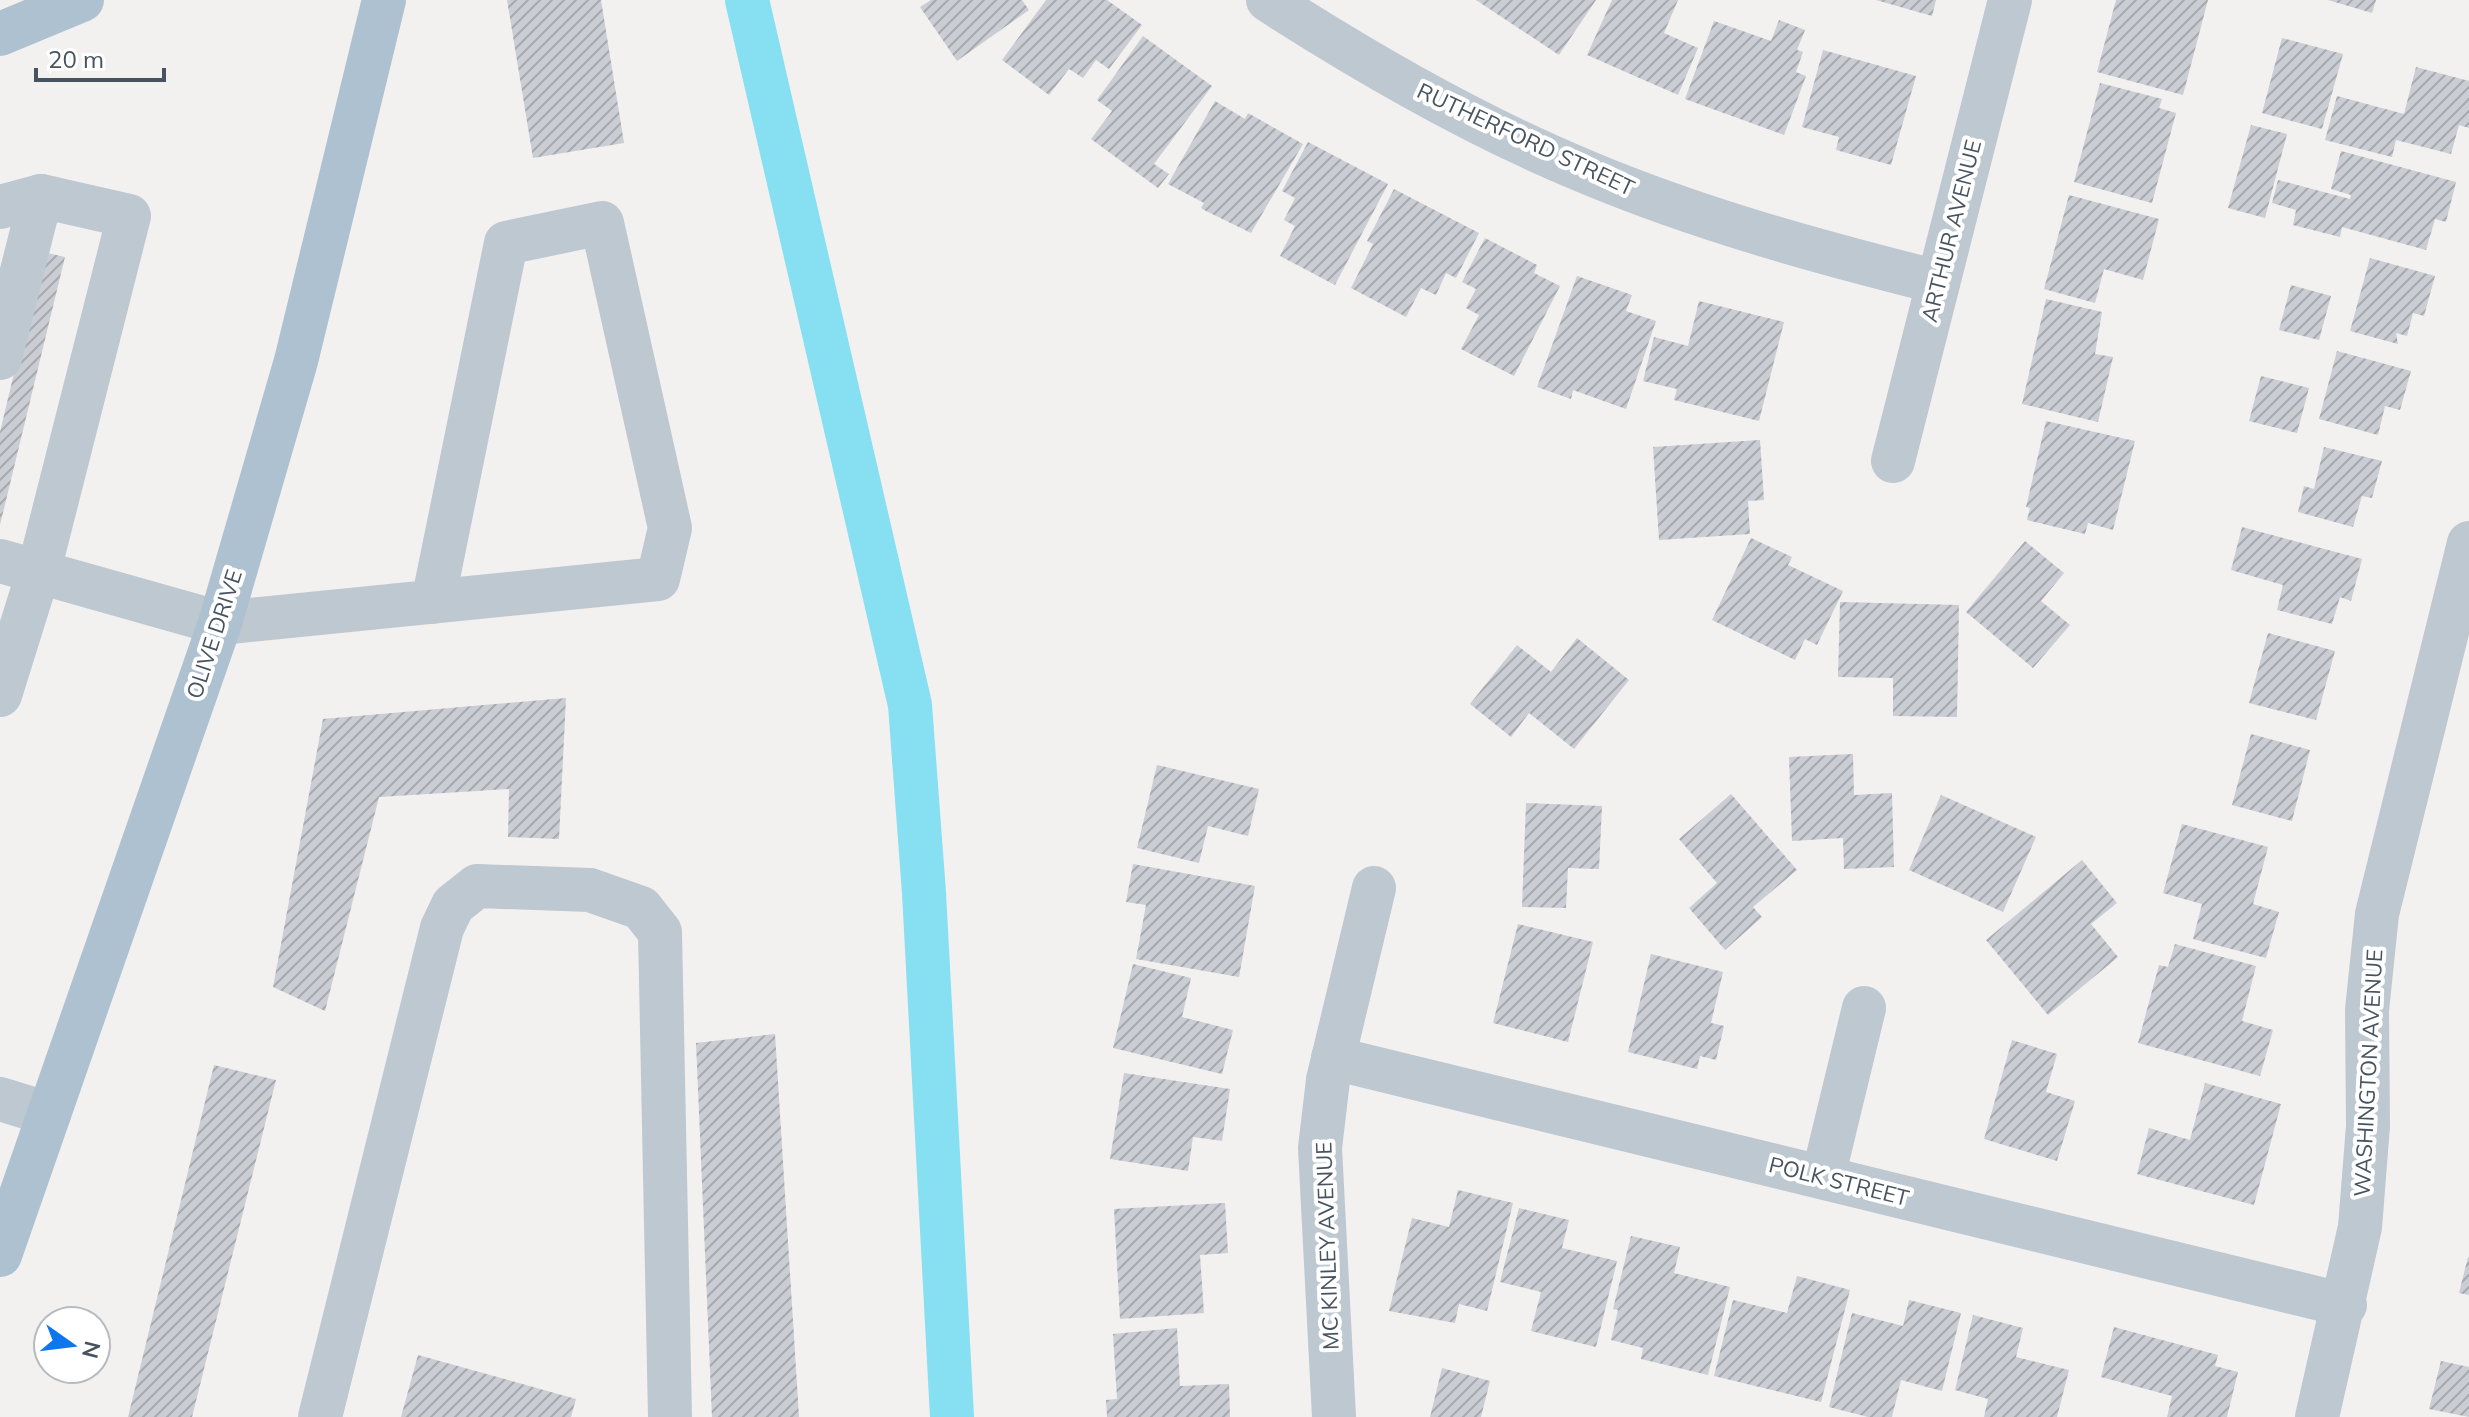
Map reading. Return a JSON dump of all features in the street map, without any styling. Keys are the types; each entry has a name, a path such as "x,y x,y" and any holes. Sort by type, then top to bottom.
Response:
{"main road":[{"path":"0,34 82,0"},
{"name":"OLIVE DRIVE","path":"0,1255 220,623 296,361 384,0"}],"street":[{"name":"RUTHERFORD STREET","path":"1268,0 1354,55 1467,117 1584,171 1704,217 1938,282"},
{"name":"ARTHUR AVENUE","path":"1893,461 2010,0"},
{"path":"0,207 41,196 129,216 20,566 0,695"},
{"path":"0,358 41,196"},
{"path":"20,566 220,623 433,602 658,579 670,528 602,223 506,243 433,602"},
{"name":"WASHINGTON AVENUE","path":"2317,1417 2345,1305 2360,1227 2368,1126 2367,1010 2377,914 2469,543"},
{"path":"320,1417 442,928 453,905 477,886 590,890 641,908 660,932 670,1417"},
{"name":"MC KINLEY AVENUE","path":"1334,1417 1320,1148 1333,1058 1374,888"},
{"path":"1823,1177 1864,1008"},
{"name":"POLK STREET","path":"1333,1058 2345,1305"},
{"path":"0,1099 49,1114"}],"building":[{"path":"507,0 601,0 624,143 533,158"},
{"path":"931,0 1022,0 1029,10 957,61 920,7"},
{"path":"1046,0 1107,0 1142,25 1109,69 1096,60 1083,78 1069,69 1049,95 1002,60"},
{"path":"1476,0 1596,0 1559,55"},
{"path":"1612,0 1678,0 1664,33 1698,48 1678,95 1587,55"},
{"path":"1876,0 1936,0 1932,16"},
{"path":"2116,0 2208,0 2183,95 2097,72"},
{"path":"2328,0 2376,0 2372,13"},
{"path":"1779,20 1805,30 1797,50 1803,52 1796,72 1806,76 1784,135 1685,99 1714,21 1771,41"},
{"path":"1143,36 1212,86 1154,164 1169,174 1158,188 1091,139 1112,111 1097,100"},
{"path":"2282,38 2343,54 2322,129 2262,113"},
{"path":"1823,50 1916,76 1891,165 1836,150 1839,137 1802,127"},
{"path":"2416,67 2469,81 2469,128 2459,125 2451,154 2396,140 2392,157 2325,140 2337,96 2404,114"},
{"path":"2100,83 2162,99 2159,108 2176,113 2152,203 2074,182"},
{"path":"1215,101 1245,119 1248,113 1303,144 1251,233 1206,211 1201,208 1204,203 1168,184"},
{"path":"2251,125 2287,134 2265,218 2228,208"},
{"path":"1308,142 1388,184 1335,285 1280,256 1295,226 1284,220 1295,198 1282,191"},
{"path":"2341,151 2456,182 2446,222 2435,219 2426,250 2342,227 2340,237 2293,225 2296,210 2272,203 2278,180 2350,199 2351,195 2331,189"},
{"path":"1394,189 1479,233 1456,278 1446,273 1436,295 1421,288 1406,317 1351,288 1373,244 1367,241"},
{"path":"2069,195 2159,219 2143,280 2104,269 2095,303 2044,289"},
{"path":"1485,238 1537,265 1534,273 1560,286 1514,376 1461,349 1479,315 1466,308 1476,289 1462,282"},
{"path":"43,252 65,257 0,525 0,432"},
{"path":"2370,258 2435,276 2424,316 2413,313 2407,336 2396,333 2398,344 2350,331"},
{"path":"1577,276 1632,295 1626,311 1656,321 1626,409 1573,390 1571,399 1537,387"},
{"path":"2291,285 2331,296 2319,340 2279,330"},
{"path":"2046,299 2102,312 2095,354 2113,357 2098,422 2022,404"},
{"path":"1699,301 1784,322 1759,421 1674,400 1677,389 1643,381 1654,337 1688,346"},
{"path":"2337,351 2411,371 2400,410 2385,406 2378,435 2319,419"},
{"path":"2261,376 2309,388 2297,433 2249,421"},
{"path":"2046,421 2135,441 2113,530 2088,523 2085,534 2027,520 2030,508 2026,507"},
{"path":"1760,440 1764,500 1748,501 1750,534 1659,540 1653,447"},
{"path":"2324,447 2382,461 2372,498 2362,496 2353,527 2298,512 2304,486 2314,489"},
{"path":"2242,527 2362,559 2351,601 2340,597 2332,624 2277,610 2283,585 2231,570"},
{"path":"1751,538 1792,557 1788,565 1843,591 1817,645 1805,639 1795,660 1712,620"},
{"path":"2025,541 2064,573 2041,601 2070,625 2033,668 1966,612"},
{"path":"1840,602 1959,605 1957,717 1893,716 1893,678 1838,677"},
{"path":"2268,633 2335,651 2316,720 2249,703"},
{"path":"1577,638 1629,680 1574,749 1529,713 1511,737 1470,704 1517,645 1551,672"},
{"path":"566,698 559,839 508,837 509,789 379,797 325,1011 273,987 323,719"},
{"path":"2251,734 2310,750 2292,821 2232,805"},
{"path":"1853,754 1854,795 1892,793 1894,867 1844,869 1843,838 1792,841 1789,757"},
{"path":"1157,765 1259,789 1248,836 1208,826 1199,863 1137,848"},
{"path":"1731,794 1797,870 1753,907 1762,917 1725,950 1689,908 1717,883 1679,839"},
{"path":"1941,795 2036,837 2003,912 1909,870"},
{"path":"1526,803 1602,806 1599,869 1568,868 1566,908 1522,907"},
{"path":"2182,824 2268,847 2253,904 2279,912 2266,958 2193,939 2202,904 2163,893"},
{"path":"2082,860 2117,903 2091,924 2118,957 2048,1015 1986,940"},
{"path":"1133,864 1255,886 1239,977 1136,959 1146,905 1126,902"},
{"path":"1518,924 1593,942 1568,1042 1493,1023"},
{"path":"2175,944 2256,966 2242,1021 2273,1030 2260,1076 2138,1043 2159,965 2168,967"},
{"path":"1651,954 1723,972 1711,1023 1724,1026 1716,1060 1700,1056 1697,1069 1628,1052"},
{"path":"1133,964 1191,978 1182,1017 1233,1030 1222,1074 1113,1048"},
{"path":"775,1034 799,1417 712,1417 696,1043"},
{"path":"2012,1040 2057,1054 2046,1092 2075,1101 2057,1161 1984,1139"},
{"path":"214,1065 276,1080 192,1417 128,1417"},
{"path":"1124,1073 1230,1089 1222,1141 1193,1137 1188,1171 1110,1159"},
{"path":"2205,1083 2281,1104 2254,1205 2137,1174 2149,1128 2190,1140"},
{"path":"1458,1190 1513,1203 1487,1311 1459,1304 1455,1323 1389,1311 1412,1218 1449,1227"},
{"path":"1225,1203 1228,1253 1200,1255 1204,1313 1120,1319 1114,1209"},
{"path":"1519,1208 1569,1220 1562,1248 1617,1261 1596,1347 1531,1331 1541,1292 1500,1282"},
{"path":"1631,1236 1680,1247 1674,1273 1730,1287 1708,1375 1641,1359 1643,1348 1611,1340 1618,1310 1613,1309"},
{"path":"2469,1257 2469,1295 2459,1293"},
{"path":"1797,1276 1850,1290 1821,1402 1714,1376 1733,1300 1787,1313"},
{"path":"1909,1300 1961,1313 1942,1391 1901,1380 1892,1417 1868,1417 1829,1407 1852,1313 1903,1326"},
{"path":"1973,1315 2023,1328 2016,1357 2069,1370 2057,1417 1984,1417 1988,1399 1955,1390"},
{"path":"2114,1327 2218,1355 2215,1366 2238,1372 2227,1417 2167,1417 2172,1396 2101,1377"},
{"path":"1177,1328 1180,1386 1229,1384 1230,1417 1107,1417 1106,1400 1117,1399 1113,1334"},
{"path":"418,1355 576,1399 571,1417 401,1417"},
{"path":"2441,1361 2469,1367 2469,1417 2429,1409"},
{"path":"1442,1368 1490,1381 1481,1417 1430,1417"}],"waterway":[{"path":"747,0 910,705 924,893 952,1417"}]}
